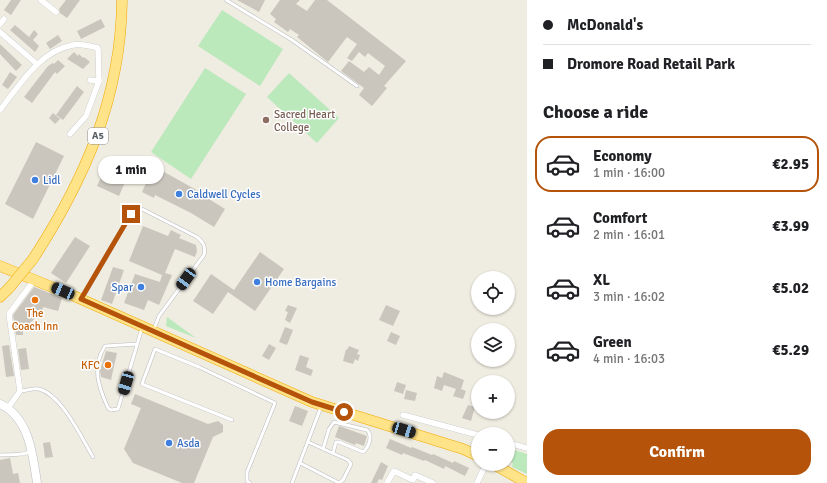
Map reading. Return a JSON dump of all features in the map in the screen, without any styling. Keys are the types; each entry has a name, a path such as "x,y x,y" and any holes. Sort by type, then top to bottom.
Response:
{"highway":[{"name":"A5","path":"0,297 33,259 50,233 81,176 103,122 119,47 122,0"},
{"path":"0,266 38,280 322,405 471,453"},
{"path":"506,471 527,483"}],"street":[{"path":"41,0 56,12"},
{"path":"0,24 4,19"},
{"path":"0,32 37,64"},
{"path":"1,106 37,64 65,47 74,45 98,48 99,81 86,116 70,134"},
{"path":"90,80 99,81"},
{"path":"8,408 20,391 10,314 26,292 38,280"},
{"path":"0,404 8,408 25,430 32,452 37,483"},
{"path":"403,415 471,434"},
{"path":"515,445 527,448"},
{"path":"387,483 394,471 413,480 415,475 432,483"},
{"path":"477,483 483,471"}],"lane":[{"path":"226,0 292,40 358,86"},
{"path":"81,299 131,214 136,209 142,209 197,237 203,242 206,248 204,255 159,316 153,331"},
{"path":"137,344 105,346 103,350 97,367 96,379 108,408 111,410 118,409 137,344 142,326"},
{"path":"232,420 142,384 155,349 199,366 275,403 247,472 247,481 250,483"},
{"path":"20,391 38,389 51,395 67,414 92,457"},
{"path":"292,483 322,405"},
{"path":"324,449 329,429 334,422 367,430 370,434 371,437 366,450 363,452 336,442 332,453"},
{"path":"300,463 339,482 343,480 350,464 348,460 308,442"},
{"path":"0,455 8,454 20,456 32,452"}],"green space":[{"path":"222,10 283,49 260,86 198,46"},
{"path":"205,68 246,94 191,179 151,152"},
{"path":"289,73 339,118 317,143 267,97"},
{"path":"167,317 196,338 166,326"},
{"path":"515,450 527,454 527,474 515,468"}],"building":[{"path":"11,0 21,0 11,15 4,10"},
{"path":"66,0 80,0 67,18 60,13 59,9"},
{"path":"237,0 265,0 259,12"},
{"path":"280,0 300,0 296,4 307,11 315,0 327,0 406,61 384,86 387,88 372,106 359,95 364,88 341,71 349,61 364,72 369,67 379,75 385,66 368,53 365,57 359,52 352,61 347,58 357,44 347,37 328,62 297,37 299,35 290,29 288,32 274,22 276,19 270,14"},
{"path":"101,19 105,27 81,39 77,31"},
{"path":"15,25 29,37 34,30 38,34 33,40 39,46 35,52 10,30"},
{"path":"58,35 62,41 50,49 46,43"},
{"path":"0,44 22,65 16,71 0,54"},
{"path":"74,52 78,56 79,54 90,62 83,69 67,59"},
{"path":"58,60 65,66 57,74 55,72 32,103 24,97 48,66 53,63 54,64"},
{"path":"10,72 17,77 8,89 2,85"},
{"path":"77,86 84,92 63,120 56,115"},
{"path":"53,113 60,119 55,124 49,118"},
{"name":"Lidl","path":"36,142 64,156 33,219 5,204"},
{"path":"107,165 128,175 119,196 97,186"},
{"path":"157,168 202,193 201,194 225,209 214,227 191,213 155,195 154,198 142,192 152,170 155,172"},
{"path":"143,226 168,236 171,230 181,235 179,238 196,245 197,251 195,257 175,249 165,273 172,275 159,305 148,300 144,310 124,303 135,274 160,282 162,275 129,261"},
{"path":"75,237 90,246 66,283 51,273"},
{"name":"Home Bargains","path":"260,252 284,269 255,311 228,292 213,314 193,301 211,274 234,290"},
{"path":"113,267 124,270 112,304 101,300"},
{"path":"34,287 62,298 58,311 43,307 42,312 27,326 23,325 23,335 16,335 13,315"},
{"path":"288,305 297,308 290,323 285,320 288,312 285,311"},
{"path":"386,305 400,311 393,326 379,320"},
{"path":"285,327 293,330 287,345 279,342"},
{"path":"391,332 400,336 396,345 387,341"},
{"path":"269,344 276,348 269,360 262,356"},
{"path":"9,345 14,376 6,377 2,346"},
{"path":"349,346 359,350 357,354 360,355 358,361 355,359 353,364 343,361 346,349 347,350"},
{"path":"26,348 29,369 21,370 18,349"},
{"name":"KFC","path":"106,351 117,353 111,380 101,377 100,371"},
{"path":"300,355 309,358 306,367 313,370 311,376 295,370"},
{"path":"444,372 464,380 461,389 466,391 463,399 453,396 456,389 444,385 442,391 434,388 437,376 442,378"},
{"path":"397,382 406,385 403,394 394,391"},
{"path":"406,390 417,393 415,401 404,399"},
{"name":"Asda","path":"135,394 208,424 218,421 223,425 223,432 213,437 194,483 182,483 133,463 124,449 141,408 131,404"},
{"path":"468,405 471,406 471,421 462,418"},
{"path":"295,406 308,411 302,426 289,421"},
{"path":"339,426 367,436 364,446 356,443 355,445 335,437"},
{"path":"390,439 411,448 412,447 432,455 433,454 453,463 454,461 469,468 465,476 445,466 444,469 425,460 424,461 403,453 402,455 386,448"},
{"path":"50,442 53,457 45,458 43,443"},
{"path":"10,458 13,474 18,473 20,483 0,483 0,460"},
{"path":"381,462 388,466 382,480 379,479 377,483 371,483"}],"place":[{"name":"Sacred Heart College","path":"266,120"},
{"name":"Lidl","path":"35,180"},
{"name":"Caldwell Cycles","path":"179,194"},
{"name":"Home Bargains","path":"257,282"},
{"name":"Spar","path":"141,287"},
{"name":"The Coach Inn","path":"35,300"},
{"name":"KFC","path":"108,365"},
{"name":"Asda","path":"169,443"}],"route":[{"path":"131,214 81,299 312,402 344,412"}]}
